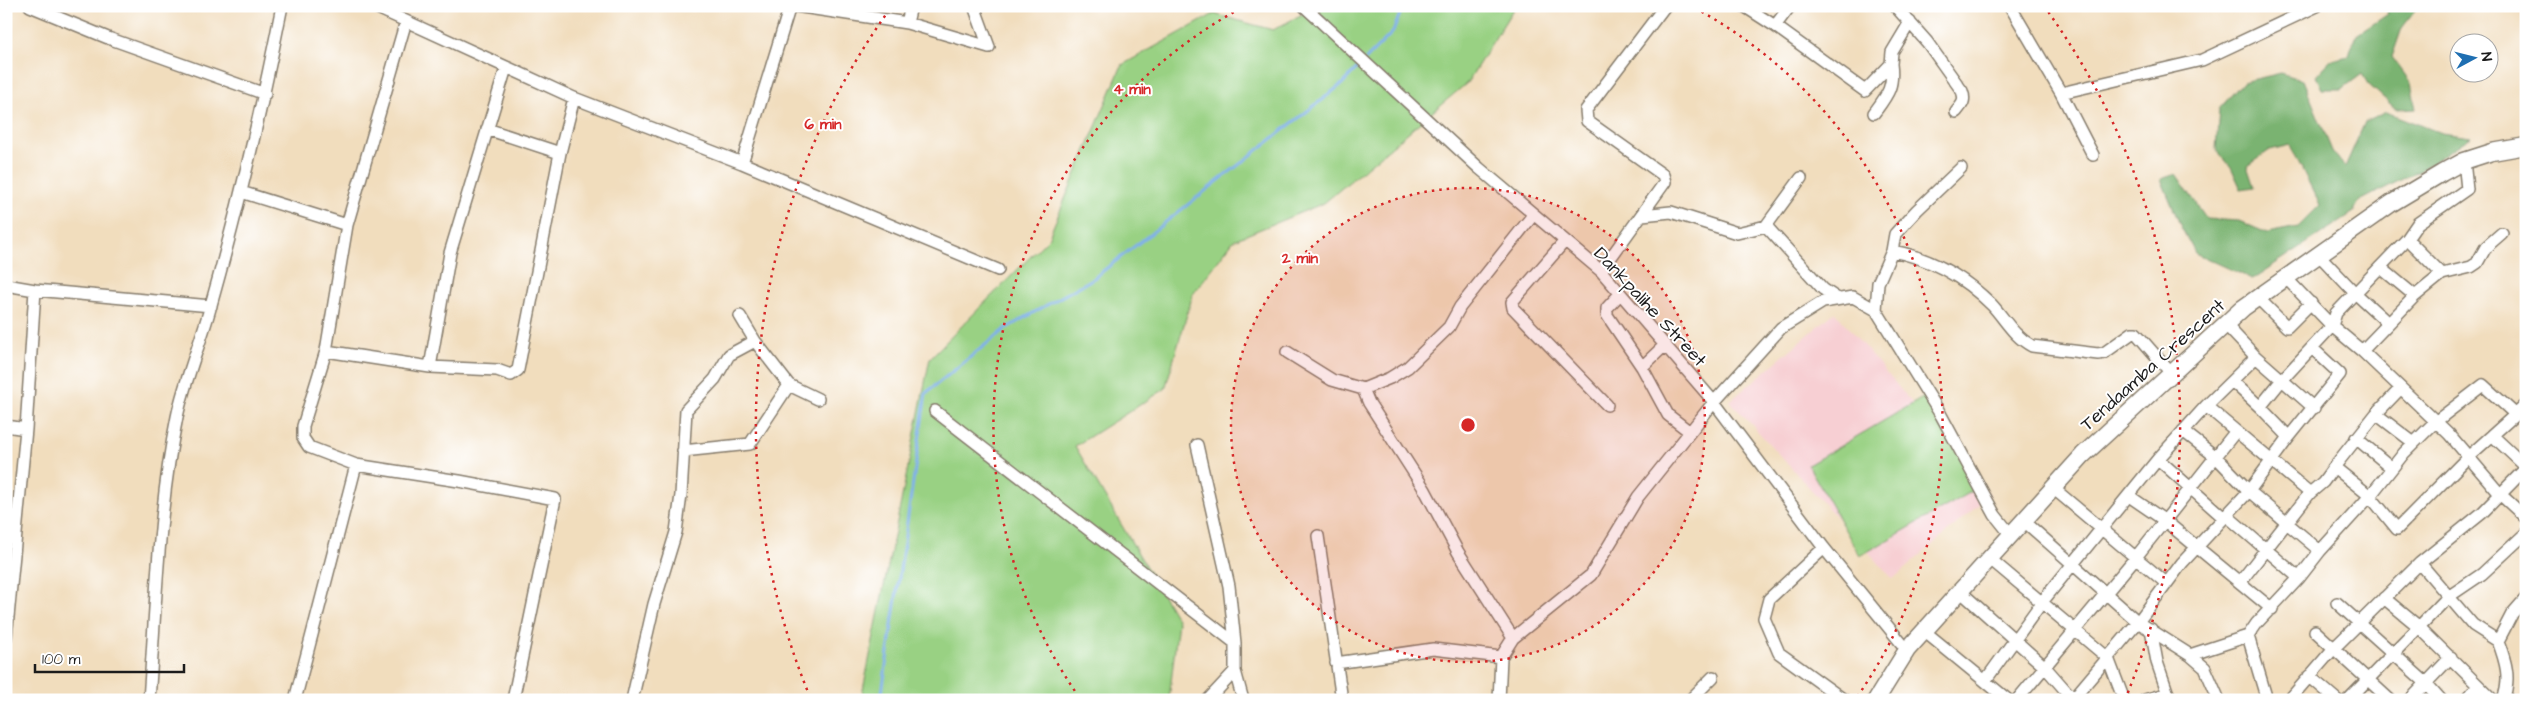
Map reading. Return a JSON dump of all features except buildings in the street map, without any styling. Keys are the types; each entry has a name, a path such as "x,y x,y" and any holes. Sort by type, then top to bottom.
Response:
{"street":[{"path":"30,6 108,38 265,94"},
{"path":"149,700 167,474 177,415 211,306 241,192 265,94 282,6"},
{"path":"373,6 392,10 406,22 574,98 742,163 998,270"},
{"path":"742,163 790,6"},
{"path":"795,6 908,23 989,47 974,6"},
{"path":"908,23 912,6"},
{"name":"Dankpalihe Street","path":"1304,6 1533,215 1601,271 1714,402 1824,548 1907,650"},
{"path":"1601,271 1665,182 1663,175 1587,121 1586,110 1666,6"},
{"path":"1744,6 1865,91 1891,64"},
{"path":"1775,26 1790,6"},
{"path":"1895,6 1927,42 1962,91 1963,104 1956,112"},
{"path":"2010,6 2061,93 2093,155"},
{"path":"2061,93 2202,60 2317,6"},
{"path":"406,22 347,224 326,351 303,426 303,438 309,447 356,465 459,481 555,500 513,700"},
{"path":"1874,113 1887,95 1893,81 1892,52 1910,22"},
{"path":"430,367 450,253 506,68"},
{"path":"326,351 430,367 497,370 510,375 518,370 560,153 574,98"},
{"path":"487,129 560,153"},
{"name":"Tendaamba Crescent","path":"1876,700 1907,650 2101,436 2225,324 2258,298 2392,203 2464,162 2492,152 2526,146"},
{"path":"2260,407 2281,381 2332,326 2336,313 2407,239 2418,223 2468,189 2464,162"},
{"path":"1876,310 1878,283 1892,251 1895,234 1961,168"},
{"path":"1642,215 1671,212 1737,233 1766,226 1801,178"},
{"path":"241,192 347,224"},
{"path":"1288,352 1332,380 1363,389 1390,378 1408,367 1449,327 1460,307 1533,215"},
{"path":"1766,226 1823,289 1838,300"},
{"path":"2362,351 2415,296 2442,274 2471,267 2477,263 2486,247 2502,233"},
{"path":"2407,239 2442,274"},
{"path":"1564,242 1512,302 1513,308 1607,405"},
{"path":"1892,251 1934,263 1961,279 1991,305 2023,342 2032,346 2098,354 2104,353 2132,333 2136,333 2170,372"},
{"path":"2319,254 2355,293 2388,323"},
{"path":"2380,266 2415,296"},
{"path":"2287,279 2332,326 2362,351 2435,422 2500,494 2526,518"},
{"path":"6,285 35,290 211,306"},
{"path":"7,631 26,429 35,290"},
{"path":"1620,294 1607,308 1608,315 1642,367 1668,415 1690,432"},
{"path":"1499,700 1501,657 1512,638 1591,575 1638,498 1714,402 1781,328 1823,302 1853,296 1876,310 1941,416 1995,515 2011,535"},
{"path":"2258,298 2287,327 2310,303"},
{"path":"740,316 755,342 790,385 818,400"},
{"path":"2225,324 2281,381 2314,408"},
{"path":"632,700 654,604 676,532 681,495 686,410 715,379 729,355 755,342"},
{"path":"1642,367 1665,345"},
{"path":"1961,592 2045,667 2073,699 2138,622 2166,583 2249,491 2289,437 2340,374 2312,348"},
{"path":"1985,681 2042,602 2158,459 2206,406 2256,357"},
{"path":"2232,381 2289,437"},
{"path":"683,452 750,444 790,385"},
{"path":"2190,655 2248,636 2257,623 2300,578 2320,550 2370,496 2414,443 2435,422 2483,385 2515,414"},
{"path":"1363,389 1369,403 1425,490 1458,552 1512,638"},
{"path":"2241,582 2310,493 2323,482 2356,438 2400,389"},
{"path":"2334,467 2370,496 2397,529 2468,457 2526,405"},
{"path":"2206,406 2310,493"},
{"path":"935,410 1235,644"},
{"path":"2376,414 2414,443"},
{"path":"6,426 26,429"},
{"path":"2183,430 2216,458 2249,491 2320,550"},
{"path":"2017,700 2136,557 2236,431"},
{"path":"2289,700 2334,648 2384,598 2420,563 2482,513 2526,468 2493,436"},
{"path":"2356,438 2392,468"},
{"path":"1197,445 1229,586 1235,644 1235,671 1243,700"},
{"path":"2158,459 2300,578"},
{"path":"294,700 356,465"},
{"path":"2053,488 2166,583"},
{"path":"2129,496 2164,520 2272,609"},
{"path":"2024,521 2138,622 2190,655 2205,668 2219,700"},
{"path":"2348,700 2448,597 2482,574 2526,533"},
{"path":"1318,536 1342,700"},
{"path":"1824,548 1769,599 1764,618 1779,653 1844,700"},
{"path":"1989,558 2108,658 2124,700"},
{"path":"2420,563 2472,625 2498,641 2504,658 2509,685 2503,700"},
{"path":"2384,598 2418,626 2493,700"},
{"path":"2498,641 2512,614 2526,598"},
{"path":"2337,603 2360,622 2442,700"},
{"path":"2145,700 2169,696 2157,662 2151,629"},
{"path":"1924,631 2008,700"},
{"path":"2315,631 2390,700"},
{"path":"2248,636 2267,700"},
{"path":"1336,663 1432,649 1501,657"},
{"path":"2410,700 2451,657"},
{"path":"1208,700 1235,671"},
{"path":"1690,700 1713,676"},
{"path":"2308,676 2338,700"},
{"path":"2466,700 2478,686"}],"shaded area":[{"path":"1835,312 1990,495 1893,579 1730,401"}],"green space":[{"path":"1317,6 1515,6 1467,83 1324,203 1234,240 1193,294 1165,389 1075,446 1178,621 1169,700 861,700 930,358 1048,239 1122,65 1214,14 1273,30"},
{"path":"2385,6 2414,6 2415,11 2402,28 2392,57 2411,83 2416,108 2396,109 2368,84 2362,74 2342,89 2322,89 2316,76 2331,60 2349,56 2355,36 2388,14"},
{"path":"2281,73 2303,80 2332,151 2345,167 2365,122 2386,112 2441,133 2471,137 2422,169 2358,202 2354,212 2252,279 2195,253 2181,227 2161,179 2176,174 2207,219 2239,221 2267,233 2298,227 2320,205 2290,145 2270,150 2247,166 2254,187 2241,189 2231,167 2216,149 2219,109 2243,82"},
{"path":"1926,396 1978,488 1860,556 1808,465"}],"waterway":[{"path":"1366,59 1393,32 1403,6"},
{"path":"881,700 926,393 1005,329 1094,278 1342,84 1361,64"}]}
